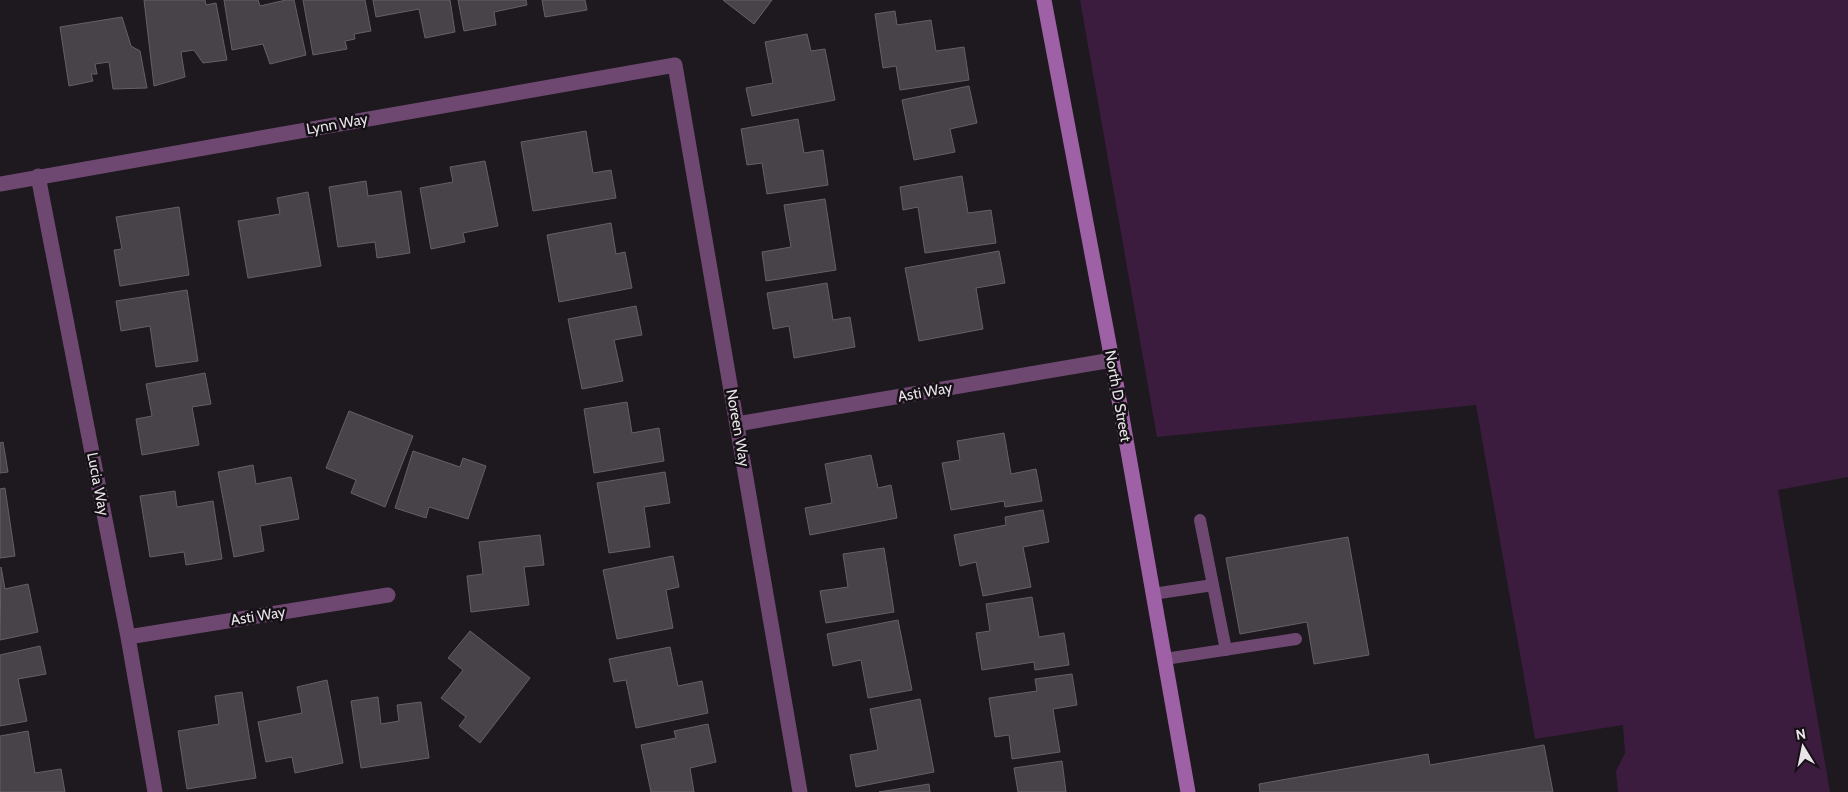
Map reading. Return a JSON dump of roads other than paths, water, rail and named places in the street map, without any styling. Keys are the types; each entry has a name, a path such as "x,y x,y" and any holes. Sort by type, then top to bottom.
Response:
{"street":[{"name":"North D Street","path":"1044,0 1112,360 1188,792"},
{"name":"Lynn Way","path":"0,184 675,65"},
{"name":"Noreen Way","path":"675,65 800,792"},
{"name":"Lucia Way","path":"38,176 128,637 155,792"},
{"name":"Asti Way","path":"737,424 1112,360"},
{"name":"Asti Way","path":"128,637 388,595"}],"lane":[{"path":"1200,520 1226,650"},
{"path":"1153,594 1213,585"},
{"path":"1165,659 1296,639"}]}
